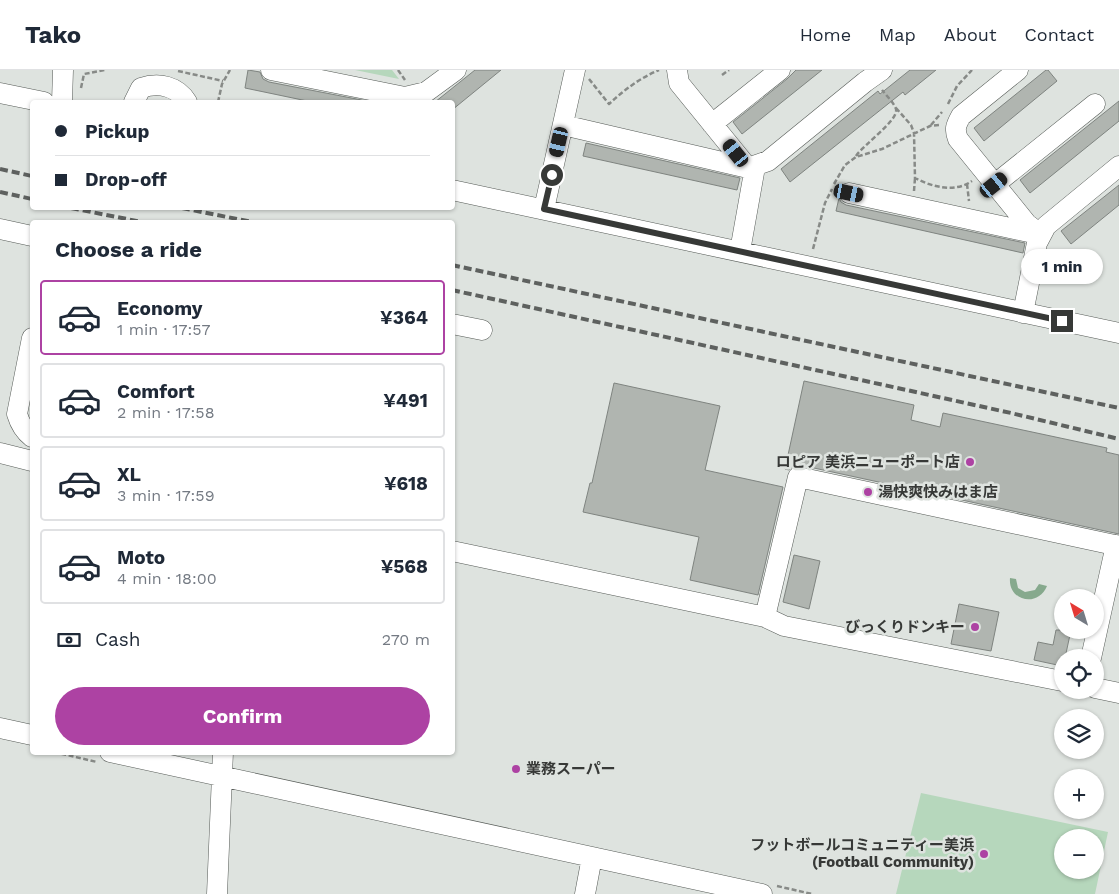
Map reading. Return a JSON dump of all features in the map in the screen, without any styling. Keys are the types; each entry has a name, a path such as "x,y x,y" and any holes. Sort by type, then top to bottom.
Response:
{"street":[{"path":"62,100 64,70"},
{"path":"271,70 405,97 426,92 456,70"},
{"path":"677,70 678,82 712,124 751,167 740,251"},
{"path":"712,124 780,70"},
{"path":"1018,70 961,116 956,124 955,131 958,139 989,178 1027,224 1040,234"},
{"path":"544,209 563,125 581,73"},
{"path":"563,125 751,167 768,161 865,82 881,79"},
{"path":"135,100 141,88 152,84 177,91 184,100"},
{"path":"0,92 35,100"},
{"path":"989,178 1095,104"},
{"path":"1023,313 1040,234 1054,219 1119,166"},
{"path":"455,191 1119,333"},
{"path":"849,193 1040,234"},
{"path":"0,229 30,236"},
{"path":"455,325 482,330"},
{"path":"30,360 26,403 16,414 21,425 30,435"},
{"path":"0,454 30,461"},
{"path":"765,616 798,477 1117,545 1093,649"},
{"path":"455,552 765,616 784,626 1054,679"},
{"path":"1104,690 1119,693"},
{"path":"0,728 30,736"},
{"path":"123,755 762,894"},
{"path":"217,894 222,755"},
{"path":"585,894 592,858"}],"path":[{"path":"80,90 84,74 106,70"},
{"path":"171,70 223,81"},
{"path":"218,100 223,81 230,70"},
{"path":"581,73 609,104 624,90 647,75 659,70"},
{"path":"722,76 729,70"},
{"path":"930,126 946,107 957,86 972,70"},
{"path":"881,79 896,108 911,125 914,133 914,194"},
{"path":"856,157 861,149 892,121 896,114 896,108"},
{"path":"813,249 825,203 838,175 845,165 856,157 882,149 930,126 956,124"},
{"path":"915,178 924,183 945,188 989,178"},
{"path":"967,184 969,201"}],"shaded area":[{"path":"355,70 392,70 399,79"},
{"path":"1010,578 1016,579 1018,588 1025,592 1035,590 1039,584 1047,586 1043,593 1037,597 1024,599 1014,592"},
{"name":"フットボールコミュニティー美浜 (Football Community)","path":"921,793 1094,829 1054,829 1054,879 1098,879 1095,894 896,894"},
{"name":"フットボールコミュニティー美浜 (Football Community)","path":"1104,831 1108,832 1104,851"}],"building":[{"path":"248,70 260,72 263,79 269,82 362,100 302,100 245,88"},
{"path":"475,70 501,70 455,108 455,100 438,100"},
{"path":"796,70 822,70 742,134 733,122"},
{"path":"910,70 936,70 905,95 903,92 790,182 781,169 878,91 880,94"},
{"path":"1046,70 1057,81 984,141 974,128"},
{"path":"1119,101 1119,121 1030,193 1020,180"},
{"path":"586,143 740,178 737,190 583,156"},
{"path":"1119,185 1119,205 1071,244 1061,231"},
{"path":"839,198 846,205 1025,243 1023,253 836,211"},
{"path":"804,381 914,405 911,420 940,427 943,413 1107,448 1106,452 1119,455 1119,534 800,465 794,466 789,470 785,469"},
{"path":"614,383 720,406 705,470 783,487 758,595 690,580 699,537 583,512 590,483 592,483"},
{"path":"794,555 820,561 809,609 783,602"},
{"path":"959,604 999,612 991,651 951,644"},
{"path":"1054,639 1069,639 1067,649 1054,649 1054,664 1034,660 1038,642 1053,645"}],"railway":[{"path":"0,169 30,176"},
{"path":"0,192 30,199"},
{"path":"81,210 132,220"},
{"path":"192,210 242,220"},
{"path":"455,266 1119,408"},
{"path":"455,291 1011,413 1119,439"}],"place":[{"name":"ロピア 美浜ニューポート店","path":"970,462"},
{"name":"湯快爽快みはま店","path":"868,492"},
{"name":"びっくりドンキー","path":"975,627"},
{"name":"業務スーパー","path":"516,769"},
{"name":"フットボールコミュニティー美浜 (Football Community)","path":"984,854"}],"route":[{"path":"552,175 544,209 1062,321"}]}
